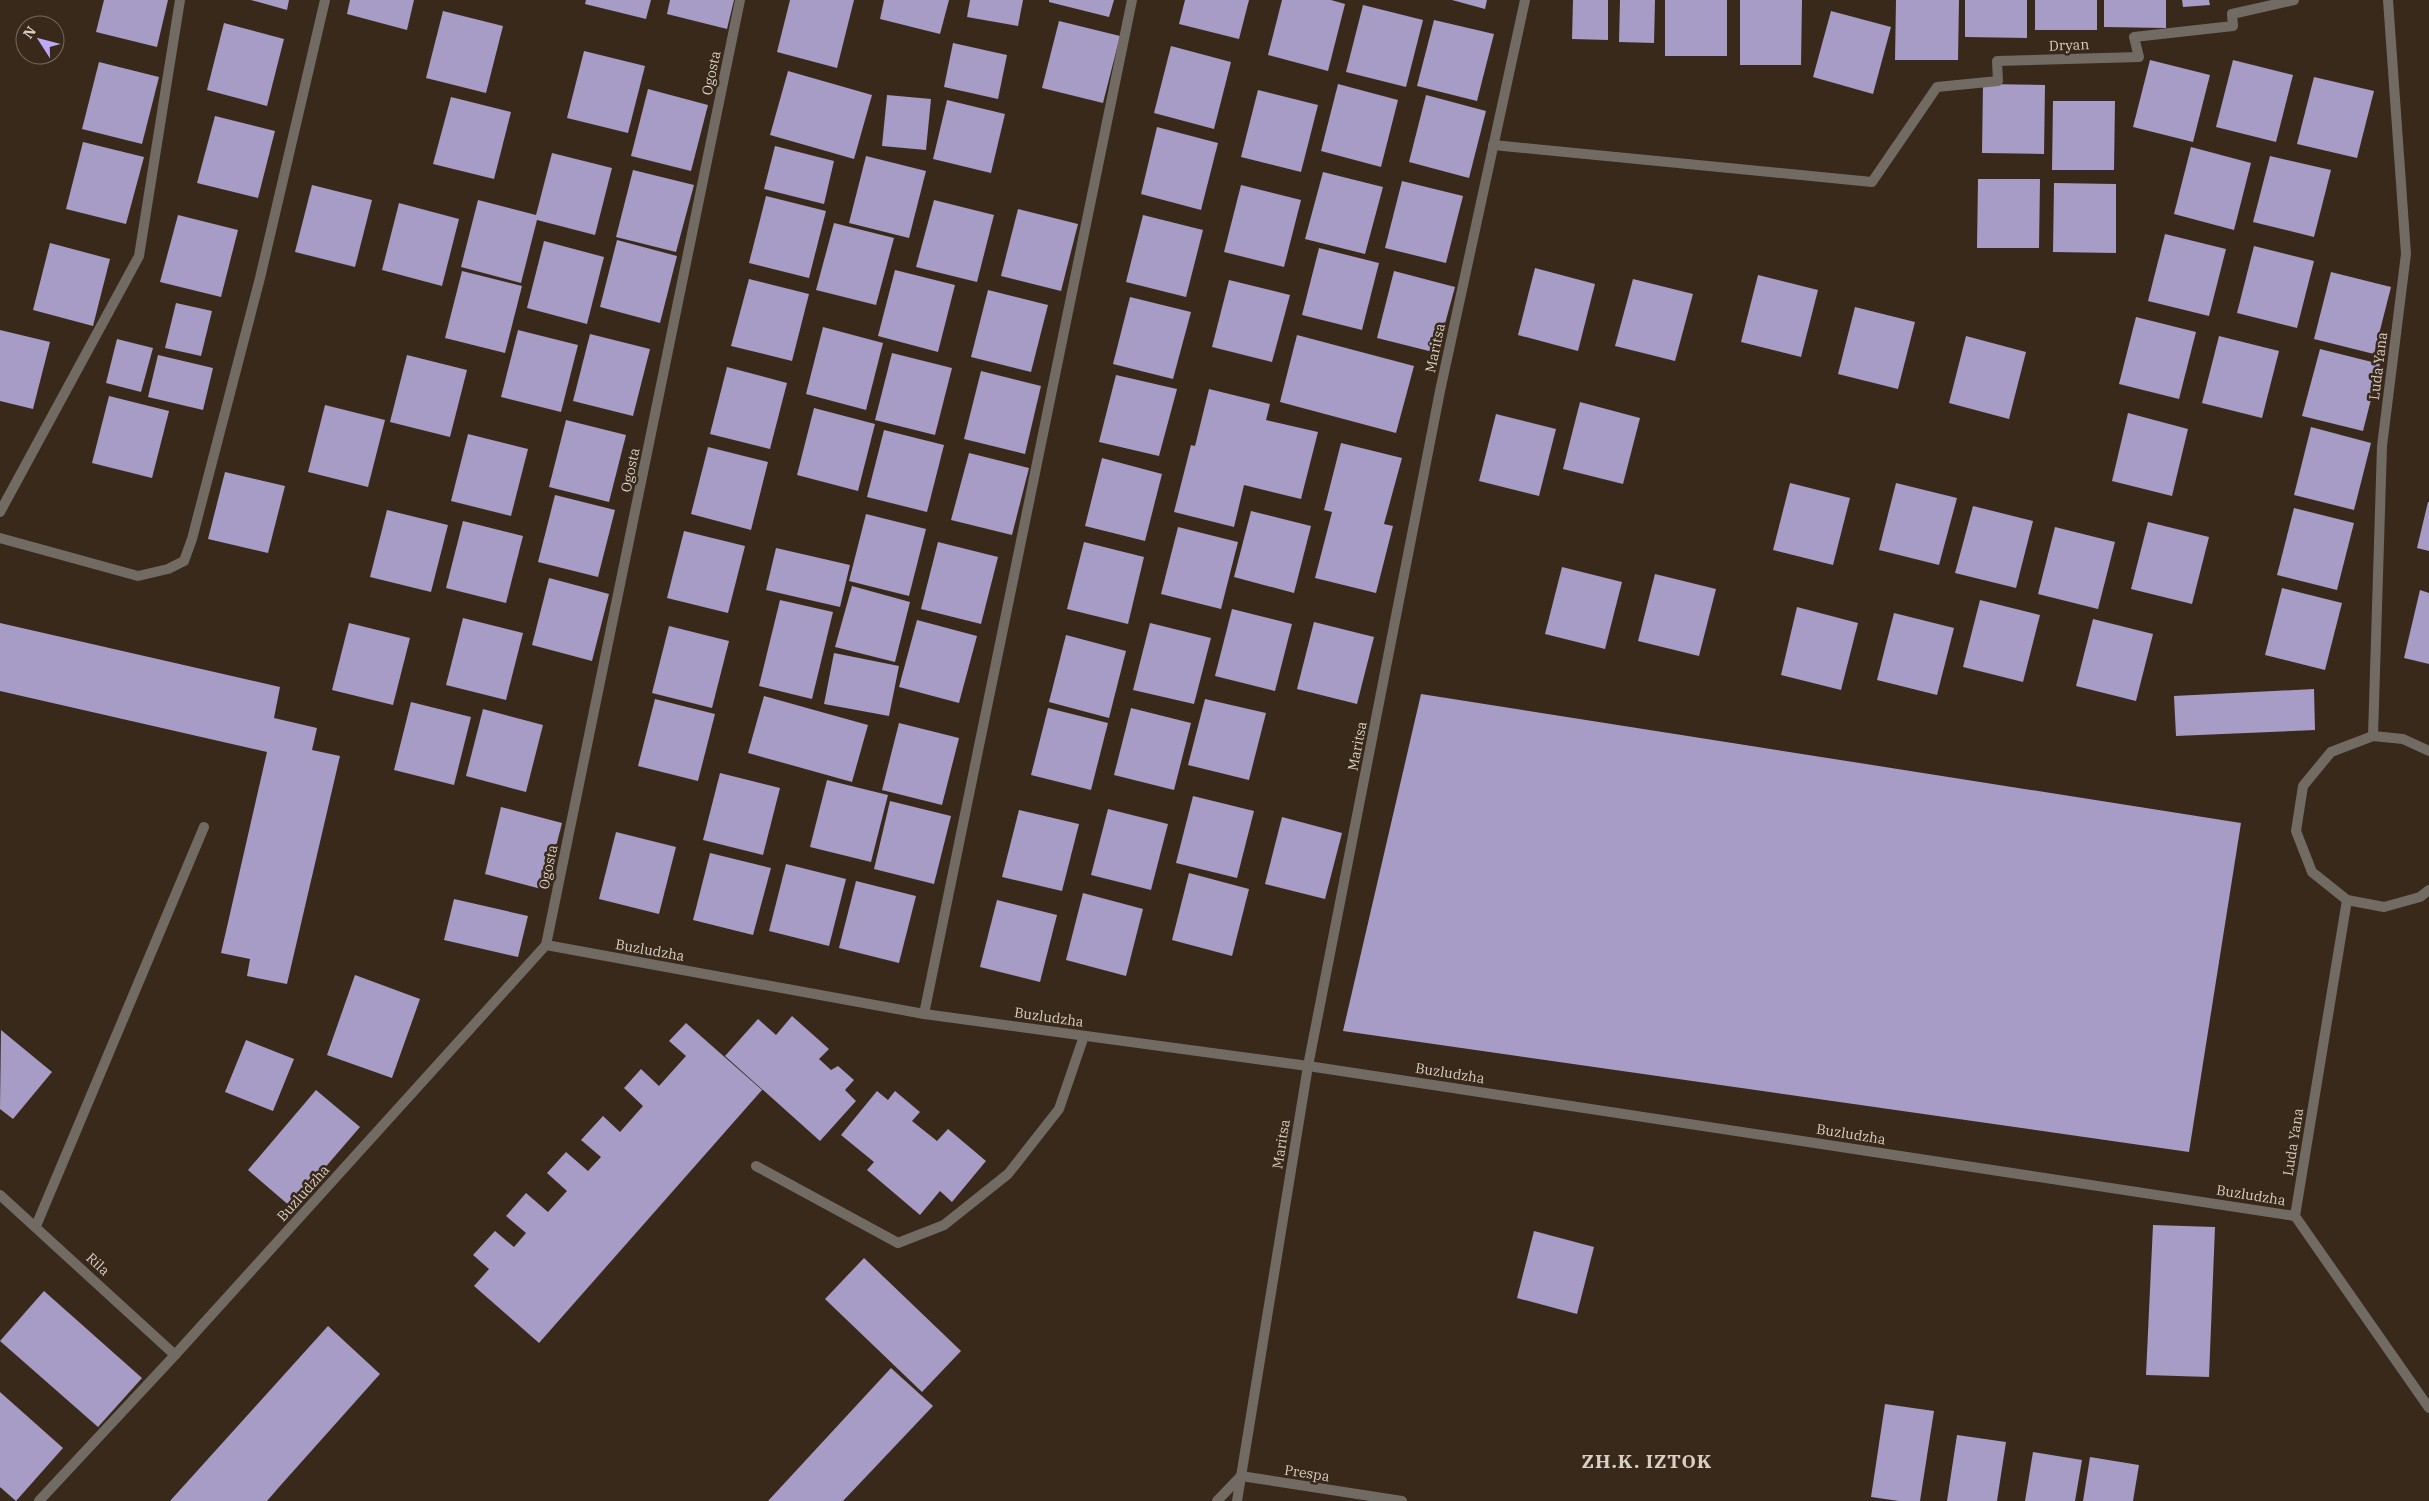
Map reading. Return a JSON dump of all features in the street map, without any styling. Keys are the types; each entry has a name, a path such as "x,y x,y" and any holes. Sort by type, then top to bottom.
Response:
{"street":[{"path":"0,512 139,256 180,0"},
{"path":"0,538 138,576 168,569 184,561 192,540 260,278 325,0"},
{"name":"Ogosta","path":"546,945 740,0"},
{"path":"924,1014 1132,0"},
{"name":"Maritsa","path":"1236,1501 1308,1066 1440,391 1525,0"},
{"name":"Dryan","path":"1493,145 1872,182 1937,87 1998,81 1998,61 2139,57 2134,37 2233,26 2232,14 2294,0"},
{"name":"Luda Yana","path":"2374,736 2382,446 2406,254 2388,0"},
{"path":"2429,751 2403,739 2374,736 2331,752 2303,786 2296,830 2312,872 2347,900 2384,907 2420,898 2429,890"},
{"path":"36,1226 204,827"},
{"name":"Luda Yana","path":"2295,1216 2347,900"},
{"name":"Buzludzha","path":"39,1501 175,1355 546,945 924,1014 1308,1066 2295,1216"},
{"path":"756,1166 898,1243 944,1225 1008,1174 1059,1109 1084,1036"},
{"name":"Rila","path":"0,1195 175,1355"},
{"path":"2295,1216 2429,1408"},
{"path":"1217,1501 1241,1476"},
{"name":"Prespa","path":"1241,1476 1402,1501"}],"building":[{"path":"104,0 168,0 157,47 96,32"},
{"path":"251,0 289,0 287,10"},
{"path":"350,0 414,0 407,30 347,14"},
{"path":"586,0 651,0 646,19 585,4"},
{"path":"670,0 734,0 727,29 667,14"},
{"path":"790,0 854,0 837,68 777,52"},
{"path":"884,0 949,0 940,34 880,19"},
{"path":"970,0 1023,0 1018,26 967,17"},
{"path":"1049,0 1114,0 1109,17 1049,2"},
{"path":"1185,0 1249,0 1239,39 1179,24"},
{"path":"1282,0 1331,0 1345,4 1328,71 1268,55"},
{"path":"1452,0 1487,0 1485,9"},
{"path":"1573,0 1608,0 1608,40 1572,39"},
{"path":"1620,0 1655,0 1654,43 1619,42"},
{"path":"1665,0 1727,0 1727,56 1665,56"},
{"path":"1740,0 1802,0 1801,65 1740,65"},
{"path":"1896,0 1959,0 1958,60 1895,60"},
{"path":"1965,0 2027,0 2027,38 1965,37"},
{"path":"2035,0 2097,0 2097,30 2035,30"},
{"path":"2104,0 2166,0 2166,28 2104,27"},
{"path":"2182,0 2209,0 2210,5 2183,7"},
{"path":"1363,5 1423,20 1406,87 1346,72"},
{"path":"443,11 503,26 486,93 426,78"},
{"path":"1831,11 1891,27 1873,94 1813,77"},
{"path":"1434,20 1494,34 1477,101 1417,86"},
{"path":"1059,21 1120,36 1103,103 1042,88"},
{"path":"224,23 284,39 267,106 207,90"},
{"path":"953,43 1007,55 998,99 944,87"},
{"path":"1171,46 1231,62 1214,129 1154,113"},
{"path":"584,51 645,66 628,133 567,118"},
{"path":"2150,60 2210,75 2193,142 2133,127"},
{"path":"2233,60 2293,75 2276,142 2216,127"},
{"path":"99,62 159,77 142,144 82,129"},
{"path":"788,71 872,95 854,159 770,135"},
{"path":"2314,77 2374,91 2357,158 2297,144"},
{"path":"1338,84 1398,100 1381,167 1321,151"},
{"path":"1983,84 2045,85 2044,154 1982,153"},
{"path":"648,89 708,105 691,171 631,156"},
{"path":"1258,90 1318,105 1301,172 1241,157"},
{"path":"887,95 931,99 926,150 882,146"},
{"path":"1426,95 1486,111 1469,178 1409,162"},
{"path":"451,97 511,112 494,179 433,164"},
{"path":"947,100 1005,114 991,173 933,159"},
{"path":"2053,101 2115,101 2114,170 2052,170"},
{"path":"215,116 275,131 258,198 197,183"},
{"path":"1157,127 1218,143 1201,210 1141,194"},
{"path":"83,142 144,157 126,224 66,209"},
{"path":"775,146 834,161 824,204 764,189"},
{"path":"2191,147 2251,163 2234,230 2174,214"},
{"path":"552,153 612,168 595,235 537,220 521,283 461,267 478,200 536,215"},
{"path":"866,156 926,171 909,238 849,223"},
{"path":"2270,156 2331,170 2314,237 2253,222"},
{"path":"633,170 694,185 676,252 616,237"},
{"path":"1323,172 1383,187 1365,254 1305,239"},
{"path":"1978,179 2040,179 2039,248 1977,248"},
{"path":"1402,181 1463,196 1446,263 1385,248"},
{"path":"2054,183 2116,184 2116,253 2053,252"},
{"path":"312,185 372,200 355,267 295,252"},
{"path":"1241,185 1301,200 1284,267 1224,252"},
{"path":"766,196 826,211 809,278 749,263"},
{"path":"934,200 994,215 977,282 916,267"},
{"path":"399,203 459,219 442,286 382,270"},
{"path":"1018,209 1078,224 1061,291 1001,276"},
{"path":"178,215 238,230 221,297 160,282"},
{"path":"1143,215 1203,230 1186,297 1126,282"},
{"path":"834,223 894,238 876,305 816,290"},
{"path":"2165,234 2226,249 2209,316 2148,301"},
{"path":"617,240 677,256 660,323 600,307"},
{"path":"544,241 604,257 587,324 527,308"},
{"path":"50,243 110,259 93,326 33,310"},
{"path":"2254,246 2314,261 2297,328 2237,313"},
{"path":"1319,248 1379,263 1362,330 1302,315"},
{"path":"1535,268 1595,284 1578,351 1518,335"},
{"path":"895,270 955,285 938,352 878,336"},
{"path":"462,271 522,286 505,353 445,338"},
{"path":"1394,271 1455,287 1437,353 1377,338"},
{"path":"2331,272 2391,287 2374,354 2314,339"},
{"path":"1758,275 1818,290 1801,357 1741,342"},
{"path":"749,279 809,294 792,361 731,346"},
{"path":"1633,279 1693,294 1675,361 1615,346"},
{"path":"1229,280 1290,295 1272,362 1212,347"},
{"path":"988,290 1048,305 1031,372 971,357"},
{"path":"1130,297 1191,312 1173,379 1113,364"},
{"path":"176,303 212,311 201,356 165,348"},
{"path":"1855,307 1915,322 1898,389 1838,374"},
{"path":"2136,317 2196,332 2179,399 2119,384"},
{"path":"823,327 883,343 866,410 806,394"},
{"path":"0,330 50,342 33,409 0,401"},
{"path":"518,330 578,345 561,412 501,397"},
{"path":"590,334 650,349 633,416 573,401"},
{"path":"1297,335 1414,366 1396,433 1280,402"},
{"path":"1966,336 2026,352 2009,419 1949,403"},
{"path":"2219,336 2279,351 2262,418 2202,403"},
{"path":"117,339 153,348 141,392 106,383"},
{"path":"2320,349 2380,364 2363,431 2302,416"},
{"path":"892,353 952,368 935,435 875,420"},
{"path":"158,355 213,368 203,410 148,397"},
{"path":"407,355 467,370 450,437 390,422"},
{"path":"727,367 787,383 770,449 710,434"},
{"path":"981,371 1041,386 1025,454 964,439"},
{"path":"1116,375 1177,389 1159,456 1099,442"},
{"path":"1209,389 1270,404 1266,420 1318,432 1301,499 1244,485 1234,527 1174,512 1191,445 1195,446"},
{"path":"109,396 169,411 152,478 92,463"},
{"path":"1580,402 1640,418 1623,484 1563,469"},
{"path":"325,405 385,420 368,487 308,472"},
{"path":"814,408 875,424 858,491 797,475"},
{"path":"2128,413 2188,429 2172,496 2112,481"},
{"path":"1496,414 1556,429 1539,496 1479,481"},
{"path":"566,420 626,435 609,502 549,487"},
{"path":"2311,427 2371,443 2354,510 2294,495"},
{"path":"884,430 944,445 927,512 867,497"},
{"path":"468,434 528,449 511,516 451,501"},
{"path":"1341,443 1402,458 1384,524 1393,526 1376,593 1315,578 1332,512 1324,510"},
{"path":"708,447 768,462 751,530 691,514"},
{"path":"969,453 1029,468 1012,535 951,520"},
{"path":"1102,458 1162,474 1145,541 1085,526"},
{"path":"225,472 285,486 268,553 208,539"},
{"path":"1790,483 1850,498 1833,565 1773,550"},
{"path":"1896,483 1957,498 1939,565 1879,550"},
{"path":"555,495 615,510 598,577 538,562"},
{"path":"2429,502 2429,551 2417,548"},
{"path":"1973,506 2033,521 2016,588 1955,573"},
{"path":"2294,508 2354,523 2337,590 2277,575"},
{"path":"387,510 448,525 431,592 370,577"},
{"path":"1251,511 1311,526 1294,593 1234,577"},
{"path":"866,514 926,529 909,596 849,581"},
{"path":"463,521 523,536 506,603 446,588"},
{"path":"2148,522 2209,537 2192,604 2131,589"},
{"path":"1178,527 1238,542 1221,609 1161,594"},
{"path":"2055,527 2115,542 2098,609 2038,594"},
{"path":"684,531 745,546 728,613 667,598"},
{"path":"938,542 998,557 981,624 921,609"},
{"path":"1084,542 1144,557 1128,624 1067,609"},
{"path":"776,548 850,565 840,607 766,590"},
{"path":"1562,567 1622,582 1605,649 1545,634"},
{"path":"1655,574 1716,589 1699,656 1638,641"},
{"path":"549,578 609,594 592,661 532,645"},
{"path":"852,586 910,602 895,662 835,647"},
{"path":"2282,588 2342,603 2325,670 2265,655"},
{"path":"2420,590 2429,593 2429,664 2404,658"},
{"path":"780,600 833,612 812,699 759,686"},
{"path":"1980,600 2040,615 2023,682 1963,667"},
{"path":"1797,607 1858,623 1841,690 1781,675"},
{"path":"1232,609 1292,624 1275,691 1215,676"},
{"path":"1894,613 1954,628 1937,695 1877,680"},
{"path":"463,618 523,633 506,700 446,685"},
{"path":"2093,619 2153,634 2136,701 2076,686"},
{"path":"917,620 977,636 959,703 899,687"},
{"path":"1314,622 1374,637 1357,704 1297,689"},
{"path":"0,623 280,687 274,718 317,728 312,750 340,756 287,984 247,976 250,959 221,953 267,752 0,691"},
{"path":"349,623 410,638 393,705 332,690"},
{"path":"1150,623 1211,638 1194,704 1133,690"},
{"path":"669,626 729,641 712,708 652,693"},
{"path":"1066,635 1126,651 1109,718 1049,702"},
{"path":"834,653 899,666 889,716 824,704"},
{"path":"2314,689 2315,730 2176,736 2174,696"},
{"path":"1421,694 2241,823 2189,1152 1343,1031"},
{"path":"764,696 868,725 852,782 748,753"},
{"path":"655,699 715,714 698,781 638,766"},
{"path":"1205,699 1266,713 1249,780 1188,765"},
{"path":"411,702 471,717 454,785 394,770"},
{"path":"1048,708 1108,723 1091,790 1031,775"},
{"path":"1131,708 1191,723 1174,790 1114,775"},
{"path":"483,709 543,725 526,792 466,776"},
{"path":"899,723 959,738 942,805 882,790"},
{"path":"720,773 780,788 763,855 703,840"},
{"path":"827,780 888,795 871,862 810,847"},
{"path":"1193,796 1254,811 1237,878 1176,863"},
{"path":"890,801 951,816 934,884 874,869"},
{"path":"501,807 562,823 545,890 485,874"},
{"path":"1108,809 1168,824 1151,890 1091,875"},
{"path":"1019,810 1079,824 1062,891 1002,877"},
{"path":"1282,817 1342,833 1325,899 1265,884"},
{"path":"616,832 676,847 659,914 599,899"},
{"path":"710,853 771,868 753,935 693,920"},
{"path":"786,864 846,879 829,946 769,931"},
{"path":"1189,873 1249,889 1232,956 1172,940"},
{"path":"856,881 916,896 899,963 839,948"},
{"path":"1083,893 1143,909 1126,976 1066,960"},
{"path":"454,899 528,916 518,957 444,940"},
{"path":"997,900 1057,915 1040,982 980,967"},
{"path":"355,975 420,999 392,1078 327,1055"},
{"path":"792,1016 829,1049 819,1059 831,1070 838,1066 854,1080 845,1090 856,1101 820,1141 725,1056 758,1019 776,1035"},
{"path":"686,1023 762,1090 539,1343 474,1286 489,1269 473,1255 495,1231 514,1247 526,1233 506,1216 526,1193 548,1212 567,1191 547,1173 566,1152 588,1171 601,1157 581,1140 603,1116 620,1132 643,1106 624,1088 641,1069 659,1086 686,1056 669,1041"},
{"path":"1,1030 52,1072 13,1119 0,1109"},
{"path":"246,1040 294,1059 273,1111 225,1092"},
{"path":"316,1090 360,1127 291,1207 248,1170"},
{"path":"877,1091 888,1100 895,1091 920,1112 912,1121 937,1141 948,1129 986,1161 952,1202 940,1191 920,1215 867,1170 874,1162 841,1135"},
{"path":"2153,1225 2215,1227 2209,1377 2146,1375"},
{"path":"1534,1231 1594,1247 1577,1314 1517,1298"},
{"path":"864,1258 961,1351 922,1392 825,1299"},
{"path":"44,1291 142,1378 98,1427 0,1341"},
{"path":"328,1326 380,1374 267,1501 170,1501"},
{"path":"891,1368 933,1406 843,1501 768,1501"},
{"path":"0,1392 63,1448 16,1501 0,1487"},
{"path":"1885,1404 1934,1411 1920,1501 1899,1501 1871,1497"},
{"path":"1957,1435 2006,1442 1997,1501 1947,1501"},
{"path":"2033,1452 2082,1460 2075,1501 2025,1501"},
{"path":"2090,1457 2139,1465 2133,1501 2083,1501"}],"district":[{"name":"ZH.K. IZTOK","path":"1647,1461"}]}
